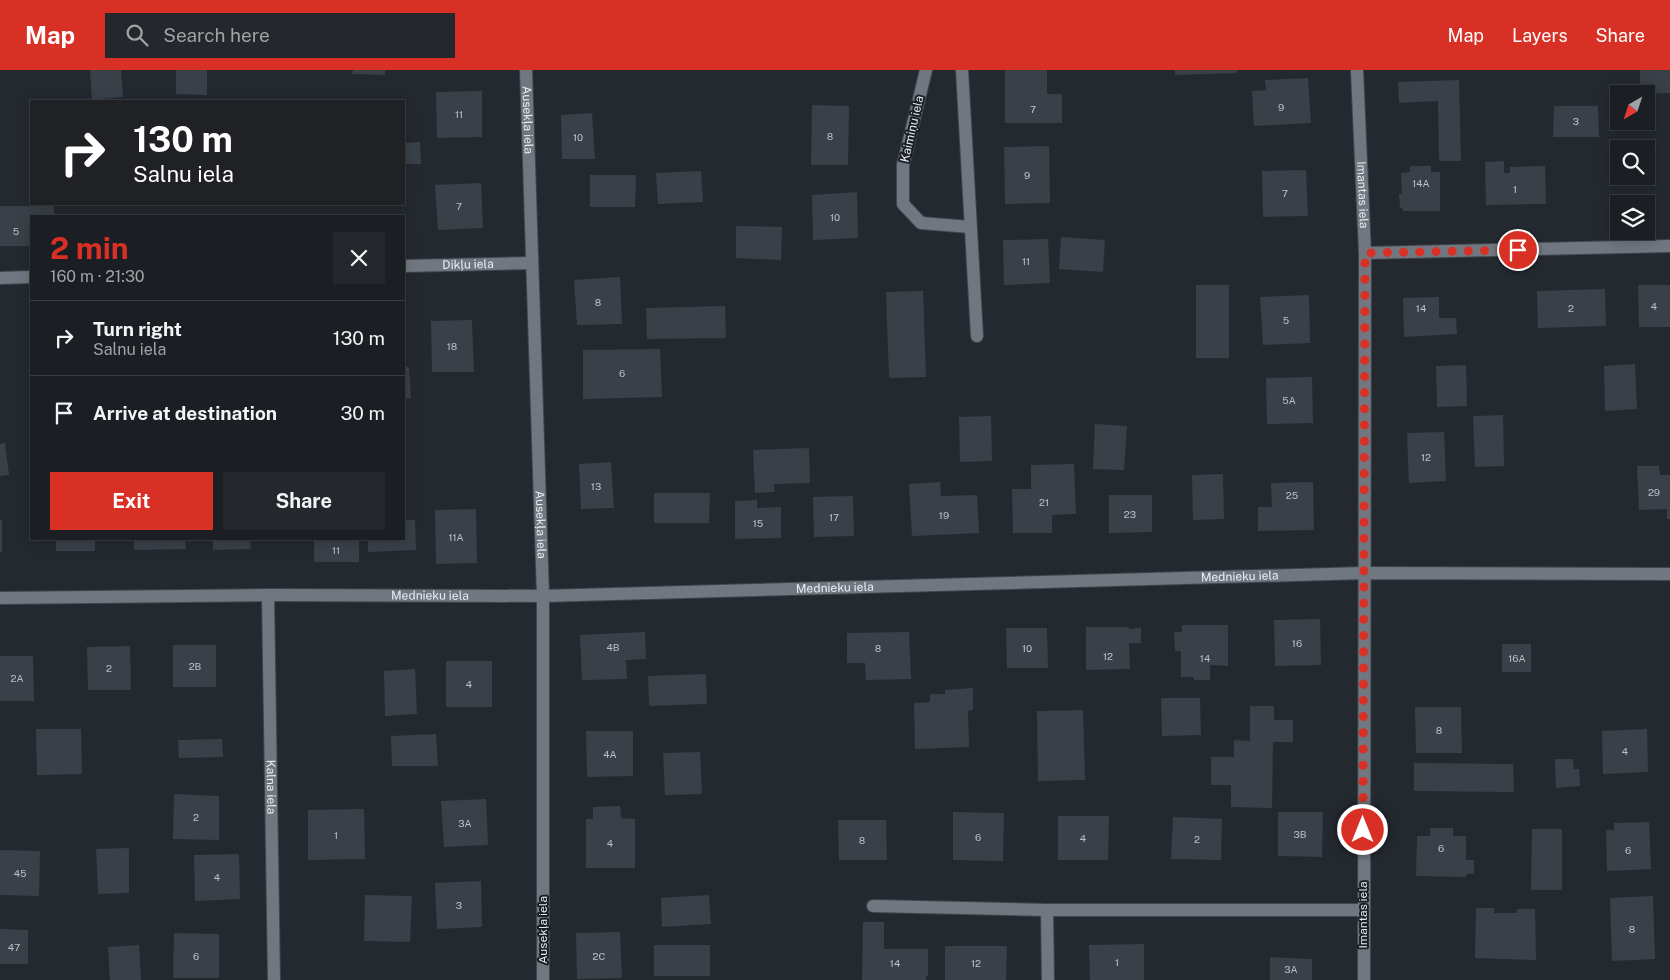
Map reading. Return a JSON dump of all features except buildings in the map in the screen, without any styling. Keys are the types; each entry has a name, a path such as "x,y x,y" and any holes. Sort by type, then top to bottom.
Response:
{"street":[{"name":"Ausekļa iela","path":"526,70 543,596 543,980"},
{"name":"Kaimiņu iela","path":"926,70 903,166 903,204 921,223 970,227"},
{"path":"962,70 977,336"},
{"name":"Imantas iela","path":"1357,70 1365,253 1364,980"},
{"path":"1365,253 1670,246"},
{"name":"Dikļu iela","path":"405,266 532,263"},
{"path":"0,278 30,277"},
{"name":"Mednieku iela","path":"0,598 268,595 543,596 1364,573 1670,574"},
{"name":"Kalna iela","path":"268,595 274,980"},
{"path":"873,906 1047,910 1363,910"},
{"path":"1047,910 1048,980"}],"route":[{"path":"1363,830 1365,253 1518,250"}]}
